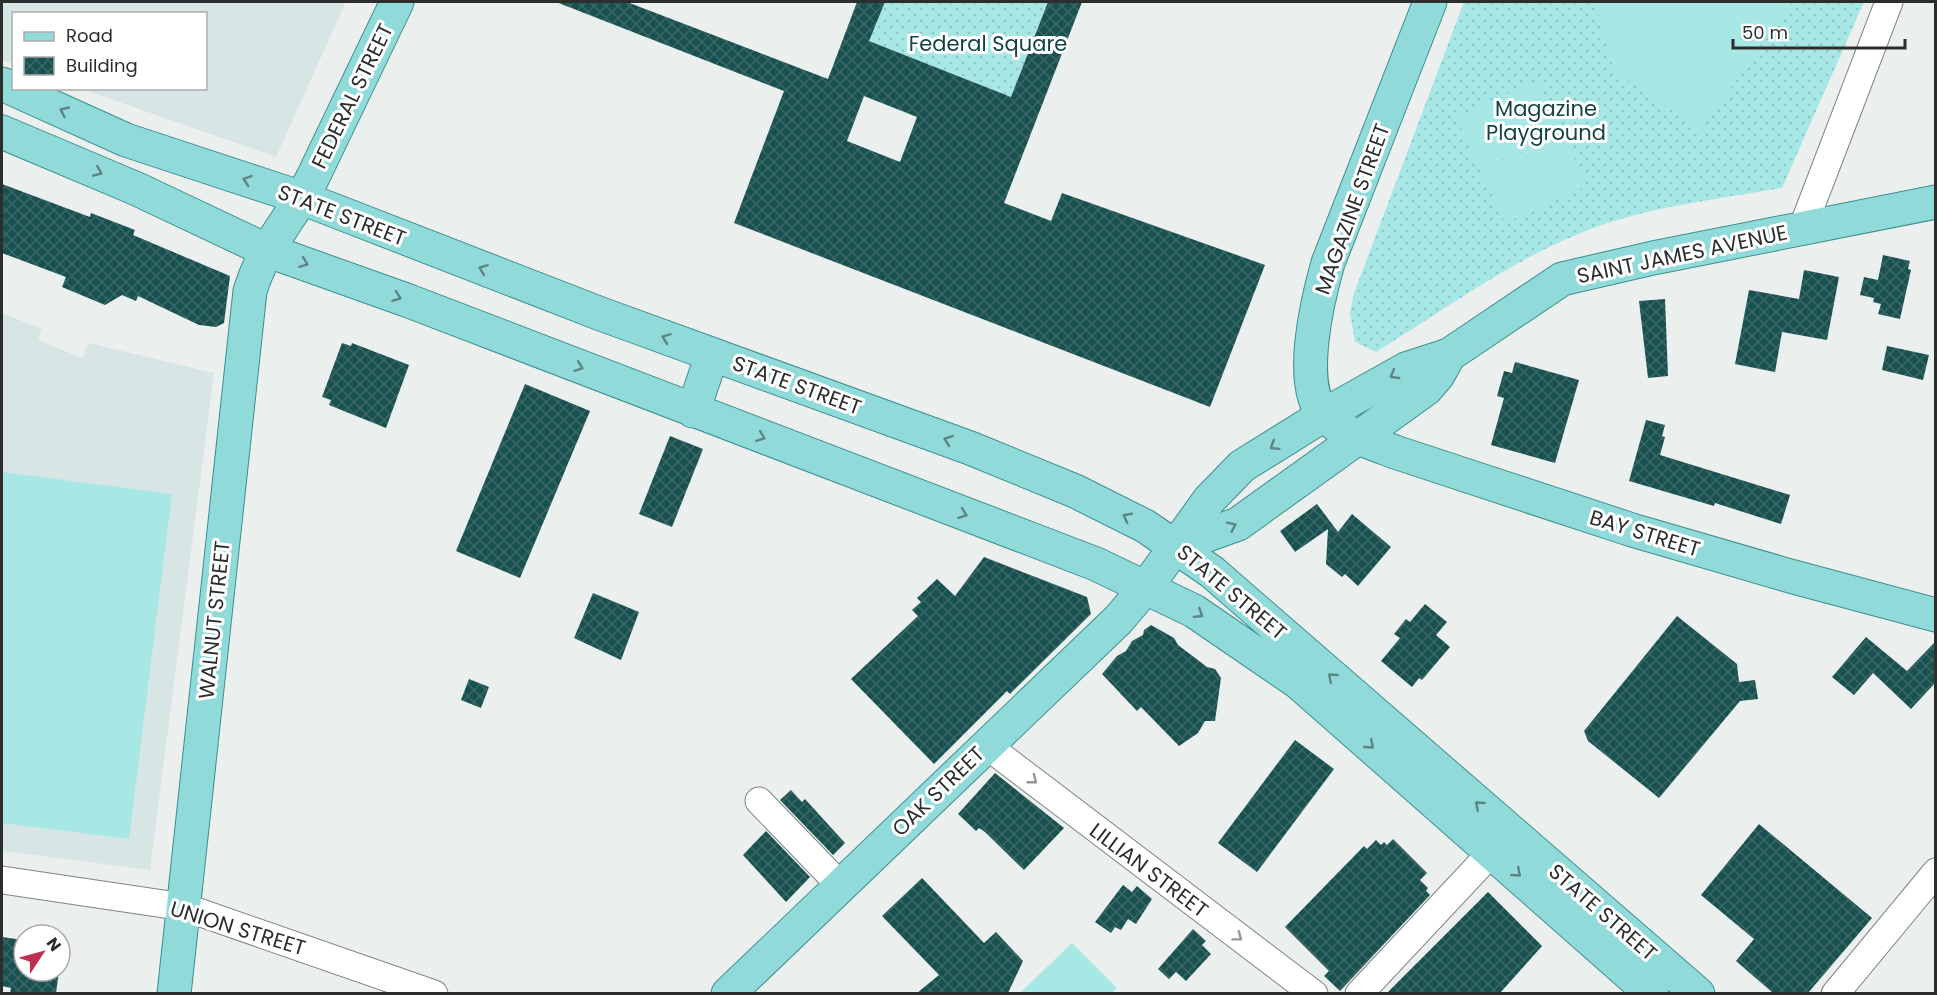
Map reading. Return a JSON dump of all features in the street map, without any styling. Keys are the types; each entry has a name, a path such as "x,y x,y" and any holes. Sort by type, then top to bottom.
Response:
{"main road":[{"name":"FEDERAL STREET","path":"266,250 302,198 397,2"},
{"name":"MAGAZINE STREET","path":"1324,415 1312,386 1312,339 1317,303 1328,263 1430,2"},
{"name":"STATE STREET","path":"15,90 126,140 302,198 712,355 970,448 1075,491 1177,546 1232,589 1500,841 1652,993"},
{"name":"STATE STREET","path":"2,132 137,189 266,250 409,301 1096,564 1147,586 1194,611 1299,683 1698,993"},
{"name":"SAINT JAMES AVENUE","path":"1147,586 1209,501 1242,466 1324,415 1416,364 1449,355 1544,290 1569,276 1935,202"},
{"name":"WALNUT STREET","path":"174,993 247,304 254,277 266,250"},
{"path":"693,411 712,355"},
{"name":"SAINT JAMES AVENUE","path":"1177,546 1238,524 1426,389 1438,375 1449,355"},
{"path":"1324,415 1359,439"},
{"name":"BAY STREET","path":"1359,439 1632,530 1935,615"},
{"name":"OAK STREET","path":"728,993 1118,620 1147,586"}],"street":[{"path":"1802,229 1889,2"},
{"name":"LILLIAN STREET","path":"986,745 1314,993"},
{"path":"759,801 840,885"},
{"path":"1359,993 1500,841"},
{"path":"1835,993 1935,872"},
{"name":"UNION STREET","path":"2,880 184,907 434,993"}],"shaded area":[{"path":"2,2 346,2 276,157 85,90 207,90 207,12 12,12 12,64 2,60"},
{"path":"2,313 42,329 38,340 82,358 89,343 214,373 150,870 2,851"}],"green space":[{"name":"Federal Square","path":"885,2 1048,2 1011,97 869,41"},
{"name":"Magazine Playground","path":"1464,2 1864,2 1782,188 1655,210 1581,233 1528,258 1476,288 1376,352 1355,342 1350,313 1354,293"},
{"path":"1595,2 1790,3 1701,130 1614,71"},
{"path":"1538,80 1562,132 1480,170 1456,117"},
{"path":"1563,133 1587,186 1505,223 1481,171"},
{"path":"2,472 172,494 129,839 2,823"},
{"path":"1072,943 1117,988 1111,993 1020,993"}],"building":[{"path":"556,2 627,2 828,79 857,2 885,2 869,41 1011,97 1048,2 1082,2 1004,203 1051,221 1062,193 1265,265 1210,407 734,223 784,91","holes":["864,96 917,117 900,162 847,141"]},
{"path":"2,184 90,217 91,213 135,230 133,235 230,276 224,323 216,327 199,325 138,296 136,301 122,295 105,305 62,287 66,277 2,253"},
{"path":"1883,255 1910,261 1908,269 1911,270 1900,319 1878,314 1881,304 1873,302 1874,298 1860,295 1864,277 1878,280"},
{"path":"1804,270 1839,277 1827,340 1782,332 1775,372 1735,364 1749,290 1799,299"},
{"path":"1665,299 1668,376 1648,378 1639,301"},
{"path":"342,343 351,346 352,343 409,365 386,428 329,405 331,400 322,397"},
{"path":"1887,346 1929,355 1923,380 1882,370"},
{"path":"1515,362 1579,380 1555,463 1491,445 1504,398 1497,396 1504,371 1512,373"},
{"path":"525,384 590,411 520,578 456,551"},
{"path":"1646,420 1665,425 1662,436 1665,437 1660,455 1790,495 1781,524 1715,503 1714,506 1629,481"},
{"path":"670,436 703,449 672,527 639,514"},
{"path":"1317,504 1338,532 1352,514 1391,547 1358,586 1345,574 1342,577 1326,564 1328,529 1295,552 1280,531"},
{"path":"984,557 1087,597 1091,614 1010,694 1007,691 934,764 851,679 918,616 912,610 921,602 917,598 937,579 955,596"},
{"path":"593,593 639,612 621,660 574,638"},
{"path":"1425,604 1447,622 1436,635 1450,647 1422,680 1419,678 1412,687 1381,661 1400,638 1394,634 1406,619 1410,622"},
{"path":"1677,616 1737,664 1739,682 1755,680 1758,699 1740,701 1659,798 1588,741 1584,731"},
{"path":"1151,625 1174,638 1178,645 1207,667 1215,669 1221,678 1215,721 1205,721 1198,733 1179,746 1141,707 1137,711 1102,674 1117,656 1126,651 1132,641 1143,635 1144,630"},
{"path":"1866,637 1907,671 1935,642 1935,683 1911,709 1873,673 1854,695 1832,677"},
{"path":"469,679 489,687 481,708 461,700"},
{"path":"1295,740 1334,769 1257,872 1218,843"},
{"path":"995,773 1064,828 1024,870 985,832 979,828 976,831 958,814"},
{"path":"791,790 802,802 805,799 845,843 833,855 780,800"},
{"path":"1759,824 1872,918 1808,993 1773,993 1736,961 1754,939 1701,895"},
{"path":"766,831 810,877 786,902 743,855"},
{"path":"1393,839 1427,873 1420,880 1428,888 1426,891 1430,895 1340,991 1324,976 1329,971 1285,927 1364,846 1367,849 1376,840 1381,845 1384,842 1387,845"},
{"path":"922,878 984,943 996,932 1023,961 1008,993 917,993 939,975 882,916"},
{"path":"1123,885 1132,892 1137,886 1152,899 1136,924 1128,919 1121,930 1115,927 1111,933 1095,922"},
{"path":"1488,892 1542,946 1500,993 1387,993"},
{"path":"1193,929 1206,941 1202,945 1211,954 1186,981 1176,972 1169,979 1158,969"},
{"path":"2,937 12,938 12,983 57,983 56,993 10,993 11,988 2,986"}]}
